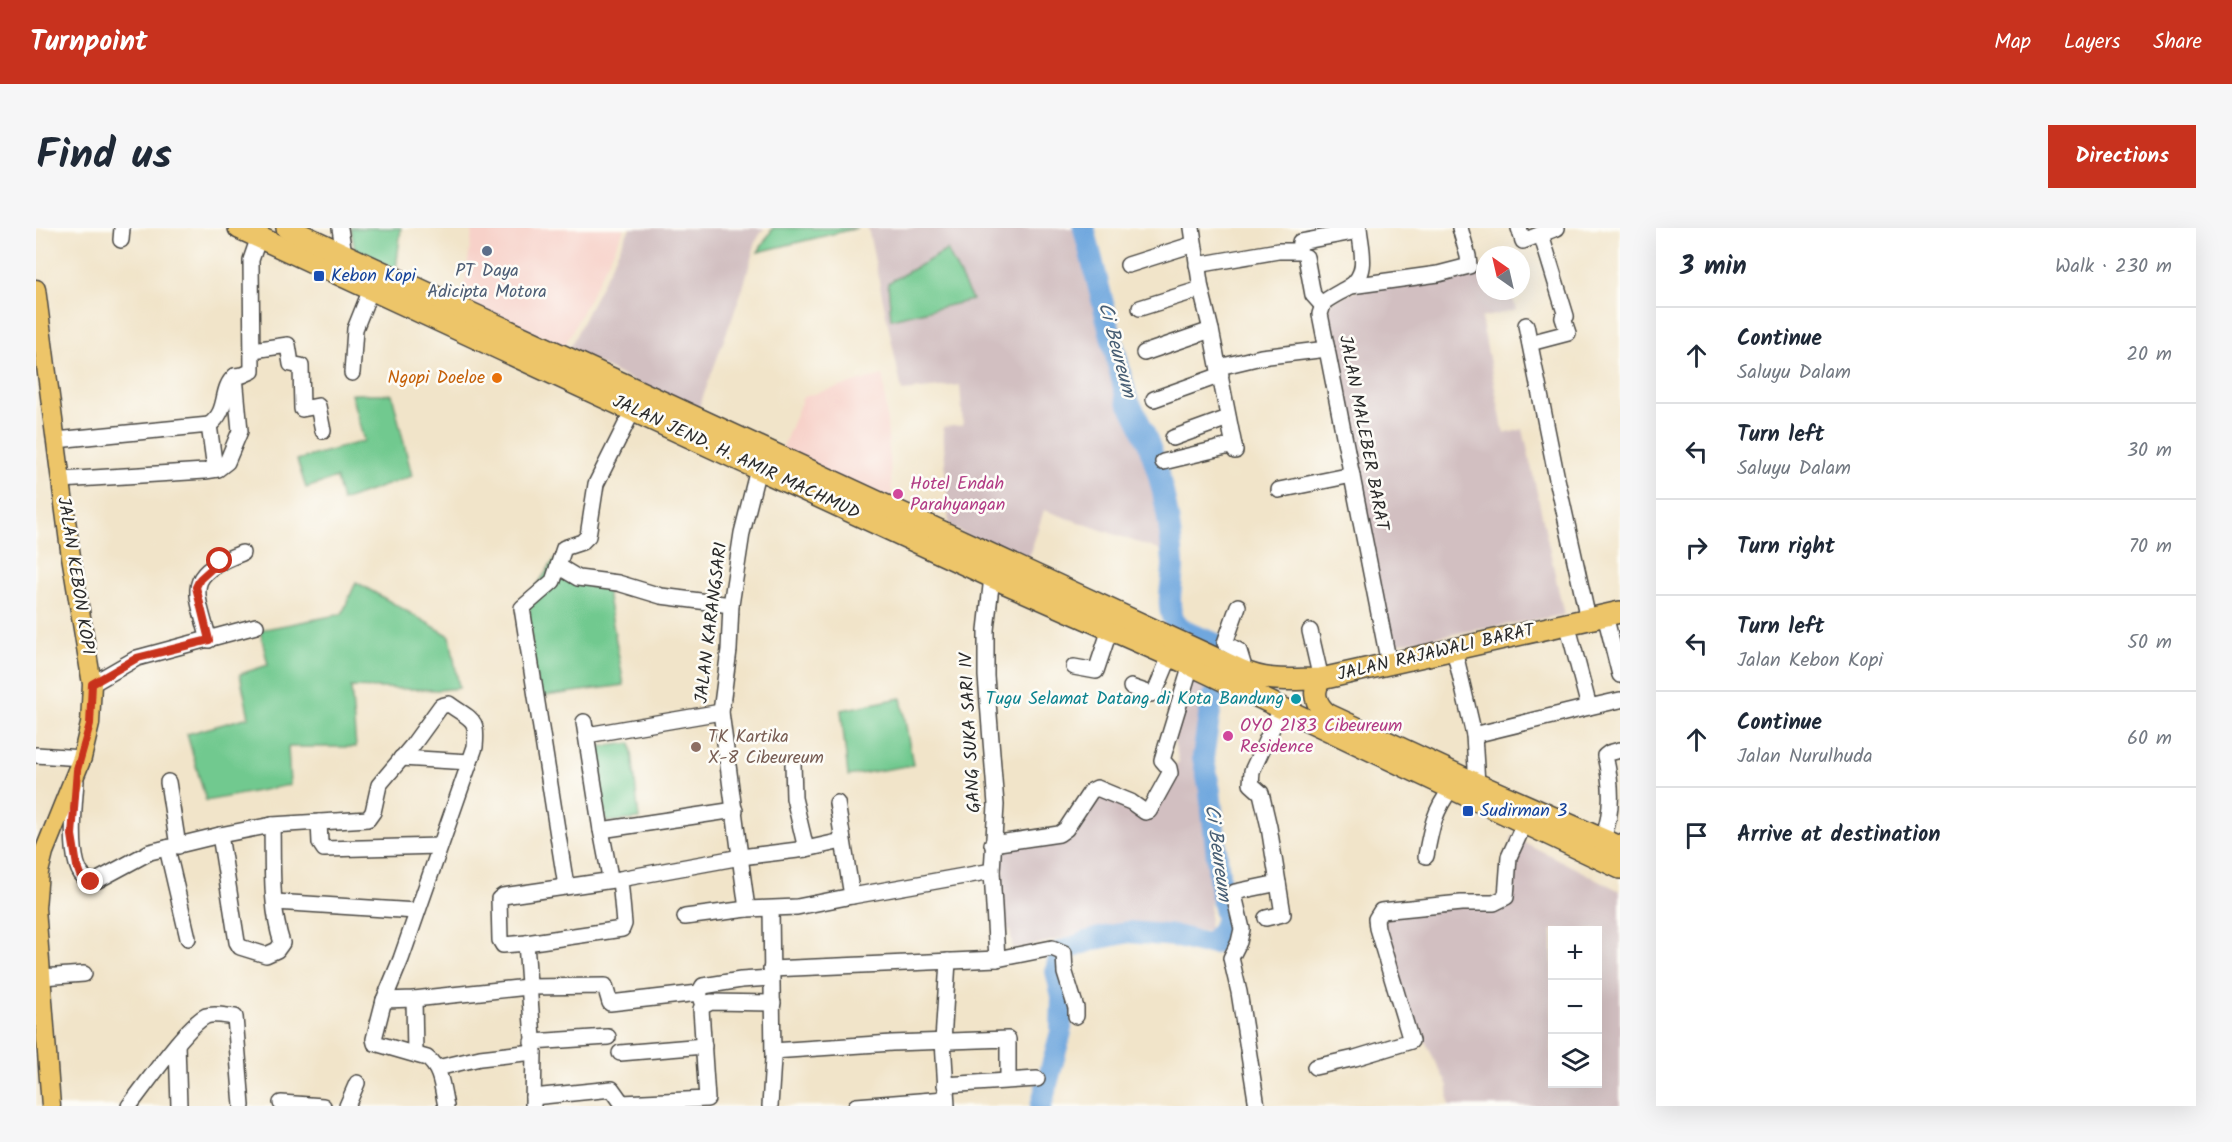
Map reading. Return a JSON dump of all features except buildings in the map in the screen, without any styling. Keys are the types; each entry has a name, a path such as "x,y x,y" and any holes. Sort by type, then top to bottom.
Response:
{"highway":[{"name":"JALAN JEND. H. AMIR MACHMUD","path":"239,228 633,411 761,459 1242,677"},
{"name":"JALAN JEND. H. AMIR MACHMUD","path":"287,228 761,459 992,577 1191,665 1242,677"},
{"name":"JALAN RAJAWALI BARAT","path":"1242,677 1271,680 1321,679 1595,617"},
{"path":"1242,677 1281,709 1524,824 1611,843"},
{"path":"1321,679 1315,691 1316,699 1320,708 1327,714 1477,784 1569,834 1620,868"}],"main road":[{"name":"JALAN KEBON KOPI","path":"36,289 41,370 56,440 92,684 90,724 79,764 44,852 39,872 36,908 51,1106"}],"street":[{"path":"340,228 344,254"},
{"path":"1163,462 1234,448 1220,371 1201,289 1192,228"},
{"path":"1351,286 1438,274 1469,266 1460,228"},
{"path":"1521,234 1541,234 1557,228"},
{"path":"1197,265 1278,251 1299,251 1300,242 1359,229 1363,270 1360,278 1351,286 1327,299 1322,305"},
{"path":"1530,343 1568,333 1563,318 1566,316 1541,234"},
{"path":"56,440 209,425 217,419 225,403 229,381 235,375 243,375 252,371 251,260 259,237"},
{"path":"1128,265 1194,244"},
{"name":"JALAN MALEBER BARAT","path":"1306,257 1313,295 1322,305 1320,314 1389,663"},
{"path":"352,373 355,329 371,289"},
{"path":"1140,308 1201,289"},
{"path":"1526,325 1557,479 1595,617 1620,675"},
{"path":"1144,353 1211,330"},
{"path":"253,350 288,345 291,363 301,366 302,409 318,406 323,431"},
{"path":"1154,399 1220,371 1261,357 1328,349"},
{"path":"61,480 210,470 227,462 240,431 235,375"},
{"path":"566,886 539,709 521,610 523,605 550,585 556,576 564,548 582,542 588,536 596,484 633,411"},
{"path":"1173,438 1228,418"},
{"path":"209,425 210,470"},
{"name":"JALAN KARANGSARI","path":"747,909 720,712 729,650 731,605 742,533 761,459"},
{"path":"1279,490 1352,475"},
{"path":"209,640 196,587 200,579 220,561 242,553"},
{"path":"558,566 578,578 618,583 661,596 731,605"},
{"name":"GANG SUKA SARI IV","path":"992,577 986,630 986,676 996,805 992,871 997,959"},
{"path":"1238,606 1225,643 1239,651 1243,664 1242,677"},
{"path":"1589,707 1595,617"},
{"path":"92,684 137,658 256,626"},
{"path":"1074,667 1096,671 1110,629"},
{"path":"1310,631 1321,679"},
{"path":"1454,649 1474,735 1477,784"},
{"path":"1131,687 1151,694 1155,692 1170,656"},
{"path":"992,844 1059,834 1066,829 1091,791 1097,788 1149,812 1170,773 1162,760 1191,665"},
{"path":"1474,735 1620,700"},
{"path":"36,755 79,764 72,835 77,866 84,879 91,882 150,852 220,835 272,825 363,820 372,816 379,785 441,706 449,704 474,723 477,728 475,747 416,911 402,958 384,1000 374,1042 427,1058 437,1068 446,1106"},
{"path":"1266,918 1283,914 1261,793 1251,784 1251,780 1252,771 1281,709"},
{"path":"720,712 586,729 601,830 615,878 624,924 622,929 503,945 500,940 500,897 615,878 741,857 806,849 842,841"},
{"path":"1611,843 1609,822 1612,794 1605,756 1620,750"},
{"path":"401,758 470,762"},
{"path":"793,763 794,798 806,849"},
{"path":"168,782 172,847 188,939"},
{"path":"1426,856 1432,823 1440,804 1451,789"},
{"path":"837,803 852,896"},
{"path":"601,830 735,810"},
{"path":"319,822 320,843 324,849 440,846"},
{"path":"1315,1067 1410,1042 1377,928 1377,916 1381,911 1461,903 1494,903 1506,897 1509,857 1524,824"},
{"path":"220,835 235,936 240,947 266,955 282,946 277,929 272,825"},
{"path":"685,917 747,909 797,907 992,871"},
{"path":"1257,1106 1241,1001 1231,958 1239,942 1242,928 1234,895 1235,892 1278,883"},
{"path":"275,902 416,911"},
{"path":"770,1106 773,1051 771,909"},
{"path":"526,943 533,1047 533,1102 612,1089 622,1103 707,1099 701,1009 703,986 771,973 997,959 1058,951 1076,1008 1076,1016"},
{"path":"946,1097 943,1041 948,961"},
{"path":"42,977 84,974"},
{"path":"384,1000 528,987 605,986 610,1003 701,999 711,1002 772,1002"},
{"path":"414,999 415,1054"},
{"path":"129,1106 177,1044 205,1017 211,1015 235,1017 242,1106"},
{"path":"437,1068 533,1047 608,1037"},
{"path":"773,1051 1008,1039 1008,1080"},
{"path":"177,1044 179,1106"},
{"path":"620,1053 704,1046"},
{"path":"856,1106 912,1104 1008,1080 1037,1079"},
{"path":"347,1106 357,1083"},
{"path":"281,1103 322,1106"}],"shaded area":[{"path":"473,228 625,228 564,347 462,301"},
{"path":"630,228 764,228 756,241 743,288 697,413 569,349"},
{"path":"868,228 1078,228 1122,399 1134,417 1152,464 1168,553 1044,510 1026,566 949,526 943,427 963,425 960,385 902,391"},
{"path":"1476,270 1476,300 1513,300 1516,310 1481,318 1504,434 1523,429 1564,615 1389,645 1325,316 1332,301 1359,290 1467,273"},
{"path":"883,375 893,507 781,452 803,397"},
{"path":"1188,678 1212,691 1196,740 1212,877 1209,931 1121,925 1013,950 1010,930 996,931 990,849 1067,838 1096,785 1146,813 1179,761 1170,727"},
{"path":"1512,836 1620,891 1620,1106 1449,1106 1448,1086 1406,1004 1377,914 1506,899"}],"green space":[{"path":"351,228 401,228 396,270 355,252"},
{"path":"773,228 857,228 758,252"},
{"path":"947,250 972,300 891,319 888,283"},
{"path":"351,394 392,394 412,476 342,501 336,478 306,488 297,460 364,441"},
{"path":"554,560 578,577 604,575 624,685 538,697 529,622 530,596"},
{"path":"356,582 450,636 459,688 439,690 351,687 356,747 288,747 290,785 206,801 187,734 249,717 240,674 268,665 260,630 342,614"},
{"path":"901,698 913,765 848,776 841,710"},
{"path":"631,743 639,819 606,822 596,747"}],"waterway":[{"name":"Ci Beureum","path":"1084,228 1127,399 1146,437 1164,498 1173,562 1170,596 1172,616 1184,630 1216,644 1225,655"},
{"name":"Ci Beureum","path":"1041,1106 1061,1032 1062,996 1056,971 1060,952 1095,939 1129,932 1175,936 1202,943 1213,943 1227,921 1221,894 1210,791 1203,757 1212,698"}],"place":[{"name":"PT Daya Adicipta Motora","path":"487,251"},
{"name":"Kebon Kopi","path":"319,276"},
{"name":"Ngopi Doeloe","path":"497,378"},
{"name":"Hotel Endah Parahyangan","path":"898,494"},
{"name":"Tugu Selamat Datang di Kota Bandung","path":"1296,699"},
{"name":"OYO 2183 Cibeureum Residence","path":"1228,736"},
{"name":"TK Kartika X-8 Cibeureum","path":"696,747"},
{"name":"Sudirman 3","path":"1468,811"}],"route":[{"path":"91,882 80,875 72,835 77,770 90,724 92,684 137,658 209,640 196,587 200,579 220,561"}]}
